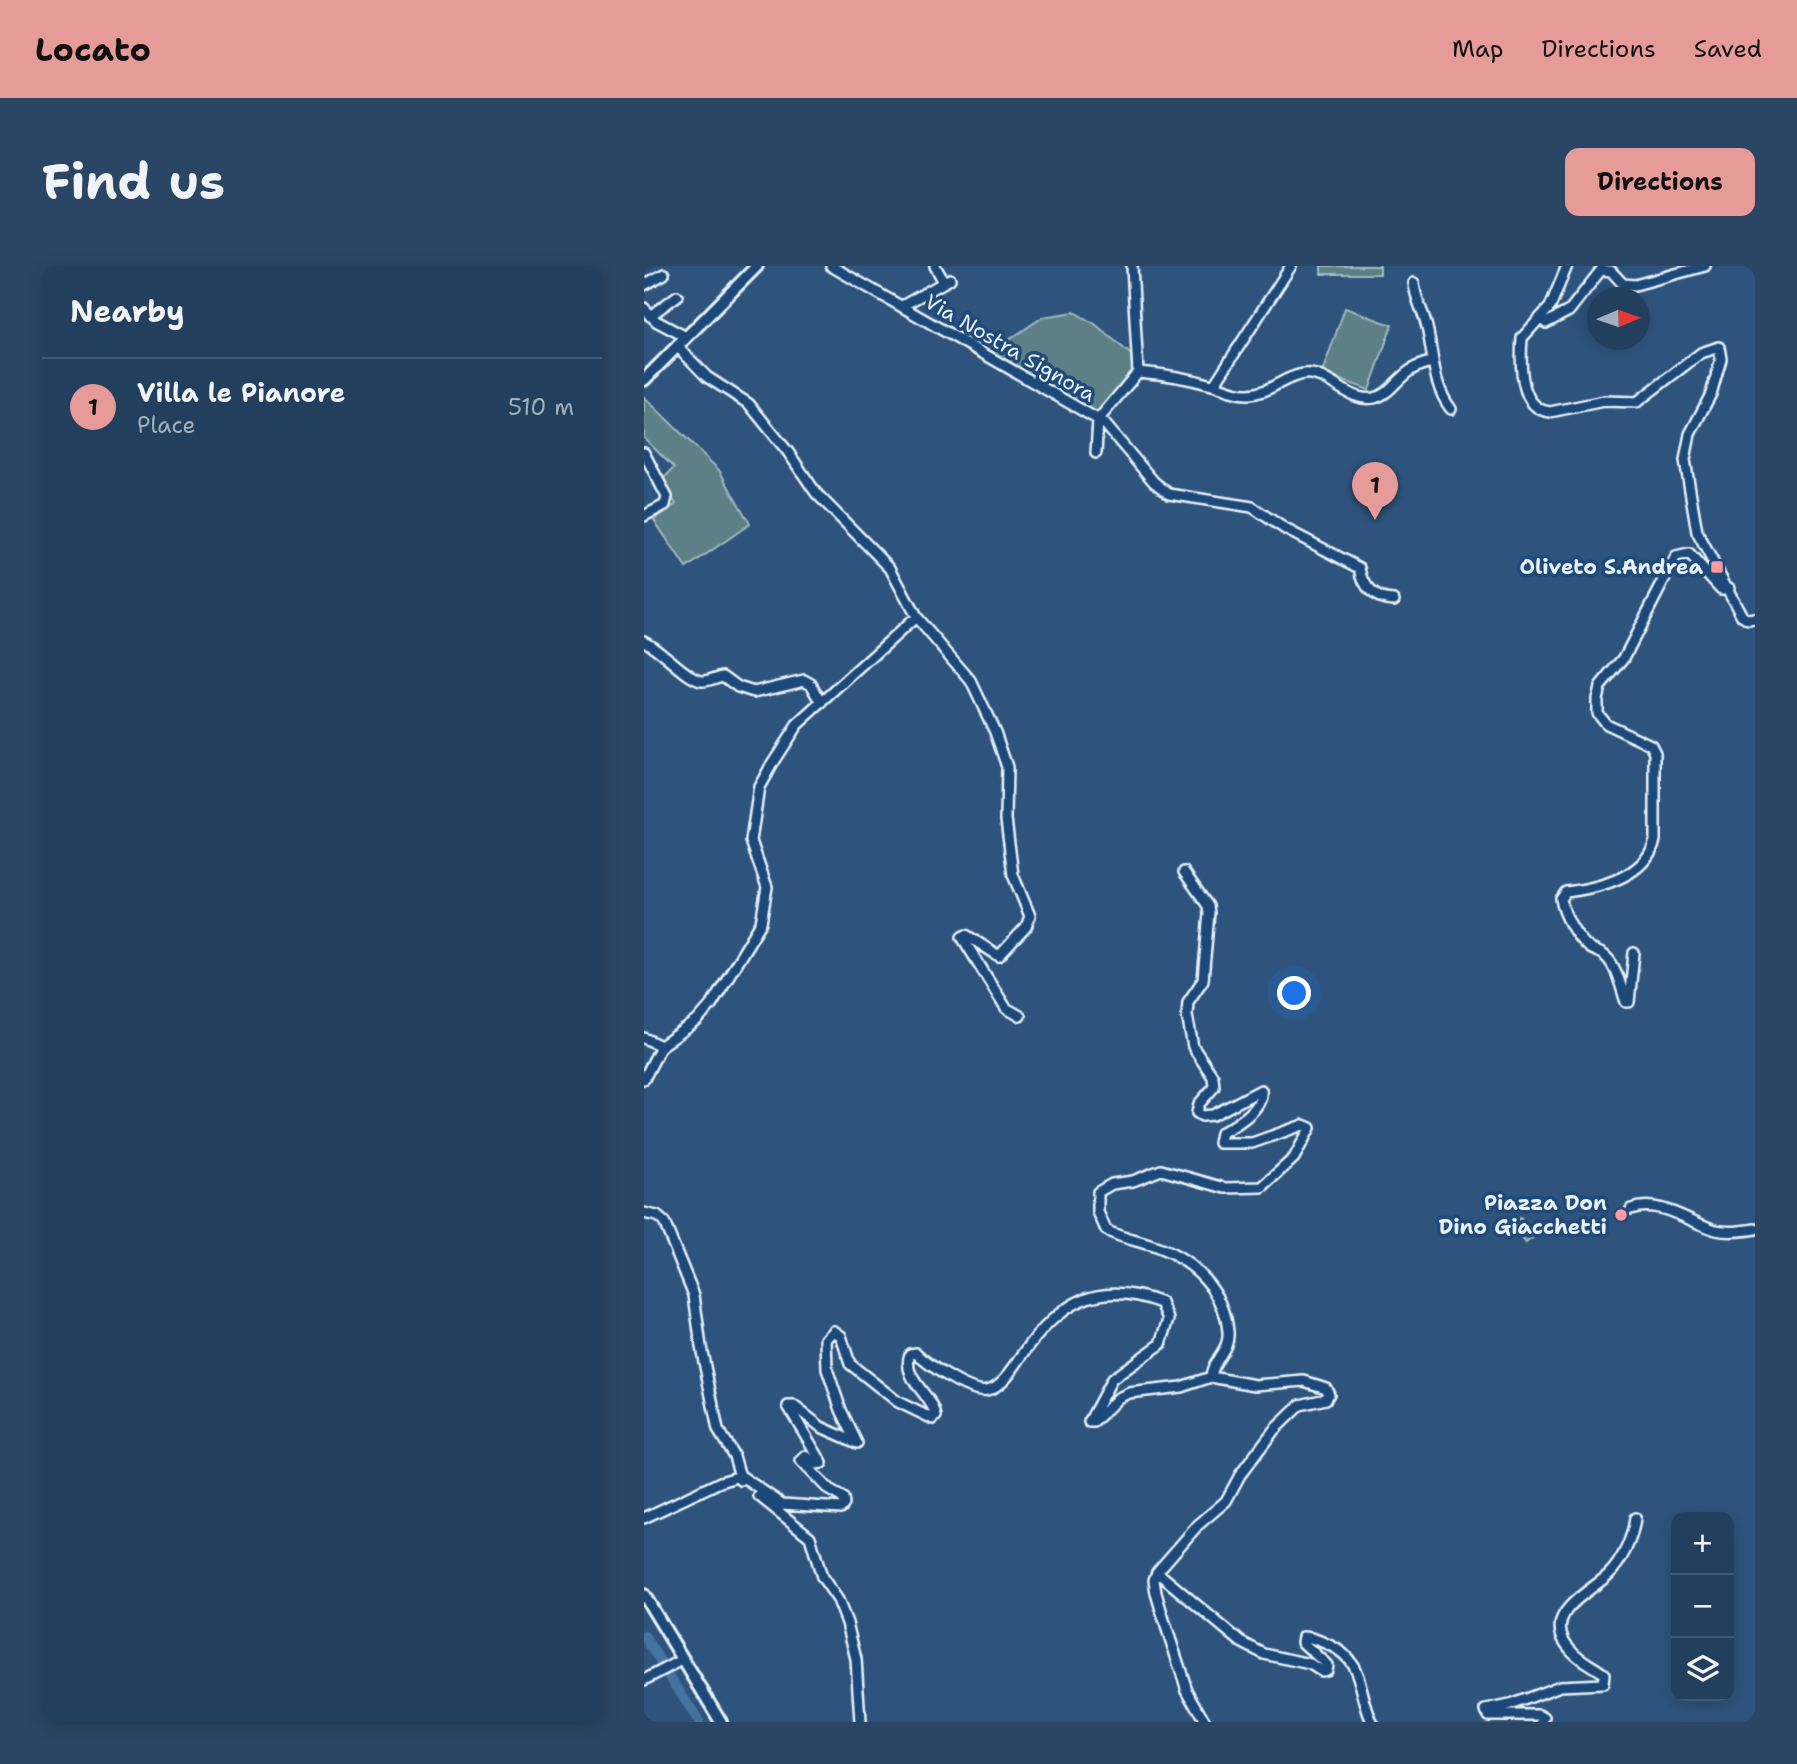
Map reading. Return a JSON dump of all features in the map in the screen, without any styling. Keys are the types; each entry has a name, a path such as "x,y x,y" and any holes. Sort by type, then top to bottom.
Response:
{"main road":[{"path":"644,380 757,266"},
{"path":"644,1595 721,1722"}],"street":[{"name":"Via Nostra Signora","path":"831,266 1111,428 1154,482 1169,494 1252,507 1285,529 1360,568 1362,582 1379,599 1394,600"},
{"path":"902,306 947,281 935,266"},
{"path":"1097,453 1098,420 1138,372 1132,266"},
{"path":"1214,385 1291,266"},
{"path":"1567,266 1550,307 1522,342 1525,392 1530,404 1541,411 1604,401 1637,402 1701,354 1719,347 1721,359 1711,394 1690,434 1685,460 1697,532 1742,616 1748,621 1755,619"},
{"path":"1541,319 1546,323 1569,311 1601,270 1611,271 1623,284 1635,285 1705,266"},
{"path":"644,285 664,274"},
{"path":"1414,283 1425,321 1432,362 1445,401 1451,409"},
{"path":"674,295 647,312 661,325 686,337"},
{"path":"677,346 706,377 749,404 788,452 816,493 890,568 916,617 971,681 1002,750 1008,773 1006,819 1013,875 1029,912 1029,920 999,957 966,935 962,938 1006,1008 1020,1016"},
{"path":"1138,372 1214,385 1247,394 1265,391 1305,374 1321,378 1361,397 1374,398 1388,391 1401,375 1415,365 1432,362"},
{"path":"644,453 667,497 665,505 644,516"},
{"path":"1634,953 1634,977 1629,1002 1626,1002 1611,965 1605,956 1589,947 1574,928 1563,910 1561,899 1566,892 1601,888 1624,875 1652,851 1655,840 1656,753 1651,745 1606,724 1597,713 1600,687 1624,658 1676,557 1689,554 1721,589 1729,588"},
{"path":"644,1079 661,1046 698,1021 711,1005 761,923 767,887 751,841 759,787 797,726 916,617"},
{"path":"644,641 665,653 696,680 723,676 738,687 761,692 804,680 811,684 822,703"},
{"path":"1184,872 1208,906 1209,913 1203,980 1188,1002 1187,1015 1193,1047 1213,1077 1214,1087 1199,1104 1197,1113 1202,1116 1213,1115 1261,1090 1260,1100 1245,1119 1221,1133 1219,1143 1252,1143 1303,1125 1310,1128 1294,1158 1262,1187 1225,1188 1161,1170 1133,1181 1112,1184 1098,1192 1098,1212 1106,1230 1174,1255 1194,1268 1215,1292 1228,1332 1227,1346 1211,1377"},
{"path":"644,1038 661,1046"},
{"path":"1631,1209 1639,1207 1666,1210 1728,1232 1755,1229"},
{"path":"644,1213 657,1216 664,1222 694,1295 701,1347 718,1430 734,1456 746,1488 810,1537 822,1577 838,1600 856,1659 860,1722"},
{"path":"741,1476 782,1504 841,1508 844,1504 843,1498 829,1490 801,1461 803,1456 806,1456 816,1464 822,1463 788,1406 794,1406 821,1427 853,1444 857,1443 841,1410 827,1369 826,1339 834,1331 841,1336 850,1364 898,1402 933,1419 936,1416 934,1408 916,1385 909,1367 910,1354 916,1353 935,1368 976,1389 986,1390 998,1385 1046,1324 1062,1309 1079,1299 1097,1294 1142,1296 1162,1303 1169,1319 1161,1344 1112,1380 1089,1422 1129,1393 1181,1387 1211,1377 1255,1385 1304,1381 1326,1388 1329,1394 1326,1399 1300,1405 1274,1430 1240,1475 1226,1502 1198,1525 1157,1572 1154,1580 1187,1690 1205,1722"},
{"path":"644,1517 720,1482 741,1476"},
{"path":"1543,1722 1545,1718 1540,1715 1506,1717 1488,1715 1486,1710 1510,1705 1560,1686 1603,1684 1604,1674 1573,1653 1562,1639 1559,1627 1562,1615 1574,1600 1609,1574 1629,1543 1635,1518"},
{"path":"1157,1572 1241,1642 1264,1654 1310,1664 1321,1671 1326,1670 1327,1665 1302,1643 1303,1637 1311,1637 1346,1652 1357,1666 1362,1701 1372,1722"},
{"path":"644,1679 682,1660"}],"green space":[{"path":"1321,266 1380,266 1380,274 1321,274"},
{"path":"1345,308 1392,325 1369,390 1322,373"},
{"path":"1074,312 1095,324 1135,358 1136,370 1096,414 991,352 1043,317"},
{"path":"644,397 719,470 750,524 686,568 654,520 676,504 661,481 674,468 644,438"},
{"path":"1520,1218 1537,1234 1526,1243 1511,1225"}],"waterway":[{"path":"644,1636 699,1722"}],"place":[{"name":"Villa le Pianore","path":"1375,520"},
{"name":"Oliveto S.Andrea","path":"1717,567"},
{"name":"Piazza Don Dino Giacchetti","path":"1621,1215"}]}
